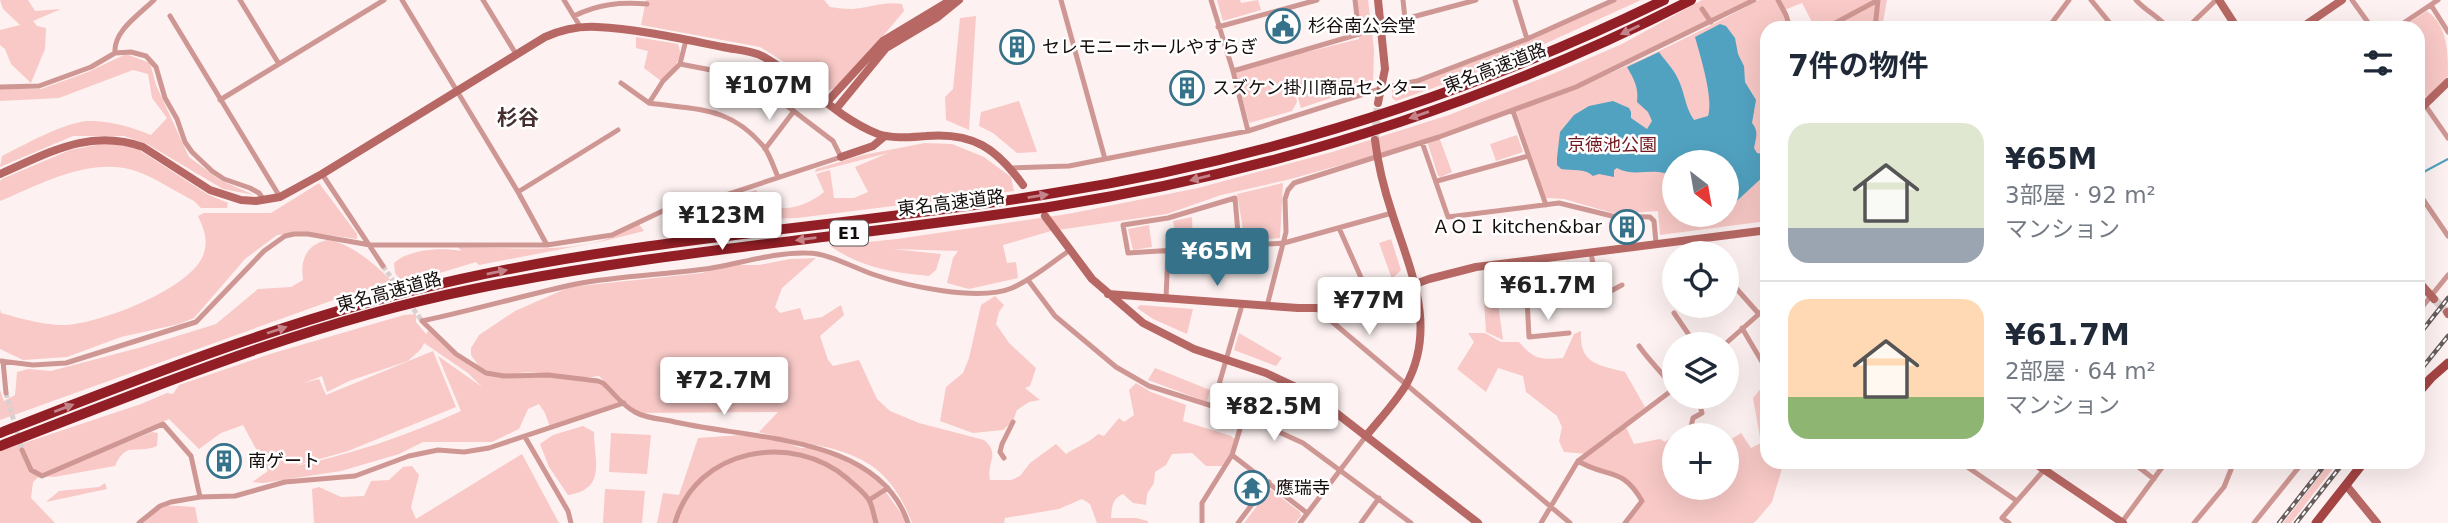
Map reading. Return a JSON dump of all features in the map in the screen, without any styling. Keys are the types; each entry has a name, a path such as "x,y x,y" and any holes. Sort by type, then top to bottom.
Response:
{"highway":[{"path":"1581,40 1652,0"},
{"name":"東名高速道路","path":"0,433 264,334 461,279 603,253 994,203 1179,170 1261,150 1458,88 1581,40 1664,0"},
{"name":"東名高速道路","path":"0,446 268,346 335,325 464,291 617,263 1054,206 1181,182 1264,162 1385,126 1499,86 1586,50 1691,0"}],"main road":[{"path":"2425,385 2448,363"},
{"path":"2316,523 2359,469"}],"street":[{"path":"114,53 119,34 154,0"},
{"path":"240,0 279,64"},
{"path":"220,100 384,0"},
{"path":"402,0 547,245"},
{"path":"483,0 516,54"},
{"path":"564,0 581,27"},
{"path":"827,102 883,41 951,0"},
{"path":"836,109 886,48 938,17 959,0"},
{"path":"1061,0 1105,159"},
{"path":"1211,0 1248,131"},
{"path":"1218,27 1317,0"},
{"path":"1233,71 1359,34 1355,0"},
{"path":"1378,0 1385,69 1378,103"},
{"path":"1403,0 1405,19 1476,0"},
{"path":"1515,0 1527,39"},
{"path":"1011,168 1069,166 1248,131 1383,88 1417,81 1527,39 1614,0"},
{"path":"1267,306 1284,243 1285,199 1294,183 1422,142 1576,87 1754,0"},
{"path":"1778,0 1788,21"},
{"path":"1839,21 1878,0 1876,21"},
{"path":"2053,21 2069,0"},
{"path":"2136,0 2149,14 2162,21"},
{"path":"2194,21 2217,0 2232,21"},
{"path":"2311,21 2342,0"},
{"path":"2352,0 2367,21"},
{"path":"2407,21 2438,0"},
{"path":"2095,1 2109,21"},
{"path":"574,16 601,5 623,2 646,4"},
{"path":"2431,5 2448,32"},
{"path":"1702,9 1711,22"},
{"path":"170,16 280,197"},
{"path":"0,174 80,141 104,139 130,142 153,152 210,190 241,200 280,197 516,54 559,31 596,27 760,54 836,109 885,136 944,134 970,138 991,149 1011,168 1023,185"},
{"path":"649,103 663,81 680,64 686,40"},
{"path":"0,87 39,86 91,67 114,53 131,52 146,56 156,66 165,98 192,152 212,171 224,179 258,192 264,200"},
{"path":"680,64 737,75 757,83 833,141 841,157"},
{"path":"2425,105 2448,82"},
{"path":"621,83 649,103 715,112 735,120 765,149 778,177"},
{"path":"765,149 794,111"},
{"path":"1513,111 1546,205"},
{"path":"2425,111 2447,136"},
{"path":"518,192 618,130"},
{"path":"6,393 1,361 33,365 66,363 196,322 264,251 285,236 308,234 370,245 547,245 612,235 669,208 692,206 841,157 873,146 885,136"},
{"path":"1300,523 1405,386 1414,366 1420,340 1421,311 1416,284 1392,213 1375,139"},
{"path":"1422,142 1448,217 1559,203 1612,215 1650,217 1654,221 1656,243"},
{"path":"1437,181 1528,156"},
{"path":"322,174 383,266"},
{"path":"1239,245 1235,198 1168,218 1123,225 1128,253 1284,243 1392,213"},
{"path":"2425,202 2448,236"},
{"path":"1045,216 1092,279 1143,323 1194,349 1266,373 1313,396 1478,523"},
{"path":"1339,228 1371,300"},
{"path":"1108,294 1317,309 1371,300 1476,267 1760,231"},
{"path":"908,523 902,508 888,488 878,478 847,459 816,448 685,425 635,412 604,383 598,381 548,375 486,373 456,354 422,321 575,285 626,276 698,270 780,255 809,253 881,277 961,292 994,293 1028,280 1070,250"},
{"path":"1166,298 1168,251"},
{"path":"1591,252 1595,277 1607,293 1622,285"},
{"path":"1525,260 1529,337 1569,333"},
{"path":"2425,305 2448,275"},
{"path":"1028,280 1055,316 1116,367 1149,386 1244,416 1303,443 1411,523"},
{"path":"2425,288 2433,297"},
{"path":"1738,332 1759,314 1739,292"},
{"path":"1213,405 1242,305"},
{"path":"1317,309 1570,523"},
{"path":"1742,328 1760,358"},
{"path":"1639,346 1649,361 1662,372"},
{"path":"1541,523 1578,461 1662,398"},
{"path":"139,523 160,506 200,497 235,496 285,482 355,476 409,456 438,450 464,452 489,448 624,403"},
{"path":"1692,423 1693,418 1702,414 1701,409"},
{"path":"1202,523 1202,503 1232,455 1244,416"},
{"path":"1004,458 1000,452 1013,422"},
{"path":"22,450 32,470 42,476 163,425 191,456 200,497"},
{"path":"525,437 568,511 571,523"},
{"path":"675,523 677,513 703,479 722,465 756,452 807,457 824,463 840,473 869,500 876,523"},
{"path":"1232,455 1307,513"},
{"path":"1578,461 1590,469 1618,475 1633,484 1643,501 1625,523"},
{"path":"1969,469 2017,501"},
{"path":"2142,469 2154,478"},
{"path":"2009,523 2000,520 2044,470 2122,523 2161,469"},
{"path":"2194,523 2224,487 2231,469"},
{"path":"2254,523 2297,469"},
{"path":"1238,523 1269,482"},
{"path":"2346,485 2377,523"},
{"path":"869,500 888,488"},
{"path":"1361,523 1379,498"}],"green space":[{"path":"0,0 28,0 35,11 61,9 33,21 37,26 46,28 45,49 31,83 11,64 5,49 0,45 0,30 20,25 3,9"},
{"path":"646,0 824,0 830,7 847,9 889,3 902,4 904,11 836,88 829,90 760,47 641,25"},
{"path":"1217,0 1240,0 1241,3 1258,0 1261,10 1223,21"},
{"path":"1357,0 1368,0 1374,49 1373,84 1301,108 1290,71 1297,102 1292,111 1249,123 1235,70 1359,39"},
{"path":"1616,0 1641,0 1476,73 1396,101 1392,98 1392,88 1418,82"},
{"path":"1702,0 1754,0 1604,74 1439,137 1452,172 1441,177 1438,176 1427,141 1287,180 1221,195 1167,214 1051,231 1003,245 1007,263 1016,262 1018,278 969,289 947,283 953,258 958,251 892,249 941,254 936,270 929,276 877,268 830,246 1068,214 1198,188 1332,152 1449,115 1555,73 1622,44"},
{"name":"京徳池公園","path":"1759,0 1887,0 1883,21 1811,21 1802,3 1784,10 1787,21 1760,21 1760,222 1740,225 1740,150 1662,150 1662,228 1714,228 1660,235 1658,211 1616,214 1564,199 1546,198 1516,111 1609,74"},
{"path":"2427,11 2439,24 2447,49 2448,76 2427,97 2425,21 2412,21"},
{"path":"976,16 969,130 946,120 945,97 953,89 960,18"},
{"path":"636,37 678,44 678,60 661,81 644,68 648,51 636,48"},
{"path":"126,54 150,63 156,85 189,157 220,180 254,195 223,189 147,144 124,136 73,136 0,167 2,156 44,135 77,123 111,123 151,135 167,118 152,98 148,74 133,70 59,98 0,101 0,89 41,89 88,72"},
{"path":"1019,101 1037,152 1017,153 993,133 979,126 981,112"},
{"path":"1517,135 1523,152 1496,161 1490,144"},
{"path":"107,143 136,148 207,194 228,203 227,208 201,208 194,201 150,177 119,167 84,169 66,174 0,201 2,179 70,150"},
{"path":"925,143 952,144 984,157 1011,177 1014,191 797,218 671,224 707,213 715,202 756,190 766,203 775,207 797,206 824,192 816,174 830,170 834,198 854,198 868,192 855,167 888,153 815,172 816,169 863,155"},
{"path":"319,183 357,234 357,239 308,232 277,235 245,259 194,318 179,324 121,337 67,357 23,360 0,349 0,309 1,313 8,315 65,325 100,318 144,302 183,279 197,266 206,243 198,216 204,213 271,213"},
{"path":"1283,183 1280,238 1245,241 1237,194"},
{"path":"1192,217 1193,244 1178,245 1173,221"},
{"path":"639,224 644,231 604,241 479,265 476,262 401,281 395,273 394,263 417,252 435,249 461,251 458,247 574,246 610,238"},
{"path":"1149,225 1152,247 1133,250 1128,229"},
{"path":"1391,239 1401,270 1392,279 1379,243"},
{"path":"327,240 354,250 394,284 353,293 0,420 0,390 4,401 15,395 17,372 28,369 51,371 216,324 258,289 291,287 303,280 306,254 320,242"},
{"path":"816,258 782,288 775,307 780,313 800,308 804,320 822,317 841,305 844,315 820,336 828,360 833,366 859,360 877,399 890,411 919,423 984,440 992,450 990,480 1011,480 1020,476 1030,463 1056,444 1066,454 1098,434 1104,436 1119,418 1124,422 1134,415 1129,390 1136,383 1151,392 1186,405 1183,421 1236,440 1225,466 1206,466 1192,453 1172,454 1166,465 1155,472 1146,505 1133,503 1123,494 1113,503 1111,518 1136,518 1148,523 1097,523 1090,504 1082,499 1059,509 1005,518 1004,523 912,523 900,497 885,477 869,464 830,448 759,432 778,412 637,413 599,376 579,377 527,372 517,373 599,382 624,403 550,427 539,404 528,409 519,429 492,442 423,442 399,454 341,471 263,483 252,482 268,471 243,425 221,433 199,449 169,419 60,469 152,432 158,433 157,446 127,451 115,466 54,477 42,476 43,473 33,482 31,498 55,523 0,523 0,451 167,393 173,394 179,385 270,354 404,315 416,314 416,322 426,334 429,330 452,352 478,365 471,355 471,348 479,335 515,311 570,287 702,273 726,265 759,265 790,259","holes":["424,343 468,373 482,387 438,356 461,411 378,444 291,467 348,451 456,407 433,351 326,395 319,379 304,383 322,376 327,392 349,381 408,361"]},
{"path":"995,296 1004,305 996,324 1009,343 1036,368 1030,386 1025,388 1040,400 1029,402 1017,410 1013,421 1003,430 973,433 940,421 946,387 963,373 969,358 981,305"},
{"path":"1484,301 1498,303 1503,340 1486,332"},
{"path":"1140,305 1193,309 1187,334 1153,319 1137,308"},
{"path":"1581,331 1581,342 1587,357 1599,365 1625,372 1645,407 1593,451 1615,437 1625,425 1634,444 1662,440 1662,500 1739,500 1741,433 1751,448 1760,444 1760,469 1782,469 1772,502 1753,523 1626,523 1644,502 1624,479 1584,465 1581,459 1587,454 1564,452 1559,441 1562,427 1557,416 1526,392 1523,376 1498,368 1486,392 1457,369 1474,342 1468,333 1485,333 1501,342 1519,342 1538,357 1563,358 1574,334"},
{"path":"1239,333 1282,358 1276,366 1234,350"},
{"path":"1155,368 1210,390 1207,402 1148,380"},
{"path":"1760,390 1760,437 1753,398"},
{"path":"583,426 594,432 596,472 589,487 568,495 549,467 540,444 553,435"},
{"path":"611,433 651,435 647,474 609,472"},
{"path":"741,435 775,439 801,448 816,448 873,474 908,523 657,523 663,493 679,495 698,438"},
{"path":"522,454 559,523 314,523 312,489 319,487 341,497 364,496 371,481 389,480 403,467 412,466 419,475 411,507 416,519"},
{"path":"2325,469 2333,469 2291,523 2283,523"},
{"path":"105,483 107,489 46,502 59,491 99,487"},
{"path":"605,489 645,491 642,523 603,523"},
{"path":"1270,489 1300,512 1301,516 1295,523 1244,523"},
{"path":"161,505 195,507 198,523 144,523"}],"water":[{"path":"1720,24 1726,26 1735,38 1744,66 1745,82 1756,100 1752,123 1756,132 1754,148 1760,154 1760,179 1740,198 1740,150 1662,150 1662,172 1632,172 1617,168 1614,170 1614,177 1599,174 1593,176 1582,171 1561,169 1557,165 1560,132 1574,115 1589,106 1613,101 1629,108 1631,118 1647,129 1652,121 1648,112 1637,102 1635,84 1627,67 1659,52 1677,77 1694,120 1708,116 1708,89 1695,37"}],"waterway":[{"path":"2425,171 2448,159"}],"tunnel":[{"path":"1375,140 1378,103"},
{"path":"383,266 401,292"},
{"path":"2434,299 2447,312"},
{"path":"409,303 422,321"},
{"path":"6,393 22,450"}],"railway":[{"path":"2425,327 2448,298"},
{"path":"2425,364 2448,336"},
{"path":"2279,523 2321,469"},
{"path":"2296,523 2338,469"}],"place":[{"name":"杉谷南公会堂","path":"1283,26"},
{"name":"セレモニーホールやすらぎ","path":"1017,47"},
{"name":"スズケン掛川商品センター","path":"1187,88"},
{"name":"ＡＯＩ kitchen&bar","path":"1627,227"},
{"name":"南ゲート","path":"224,461"},
{"name":"應瑞寺","path":"1252,488"}],"district":[{"name":"杉谷","path":"518,118"}]}
